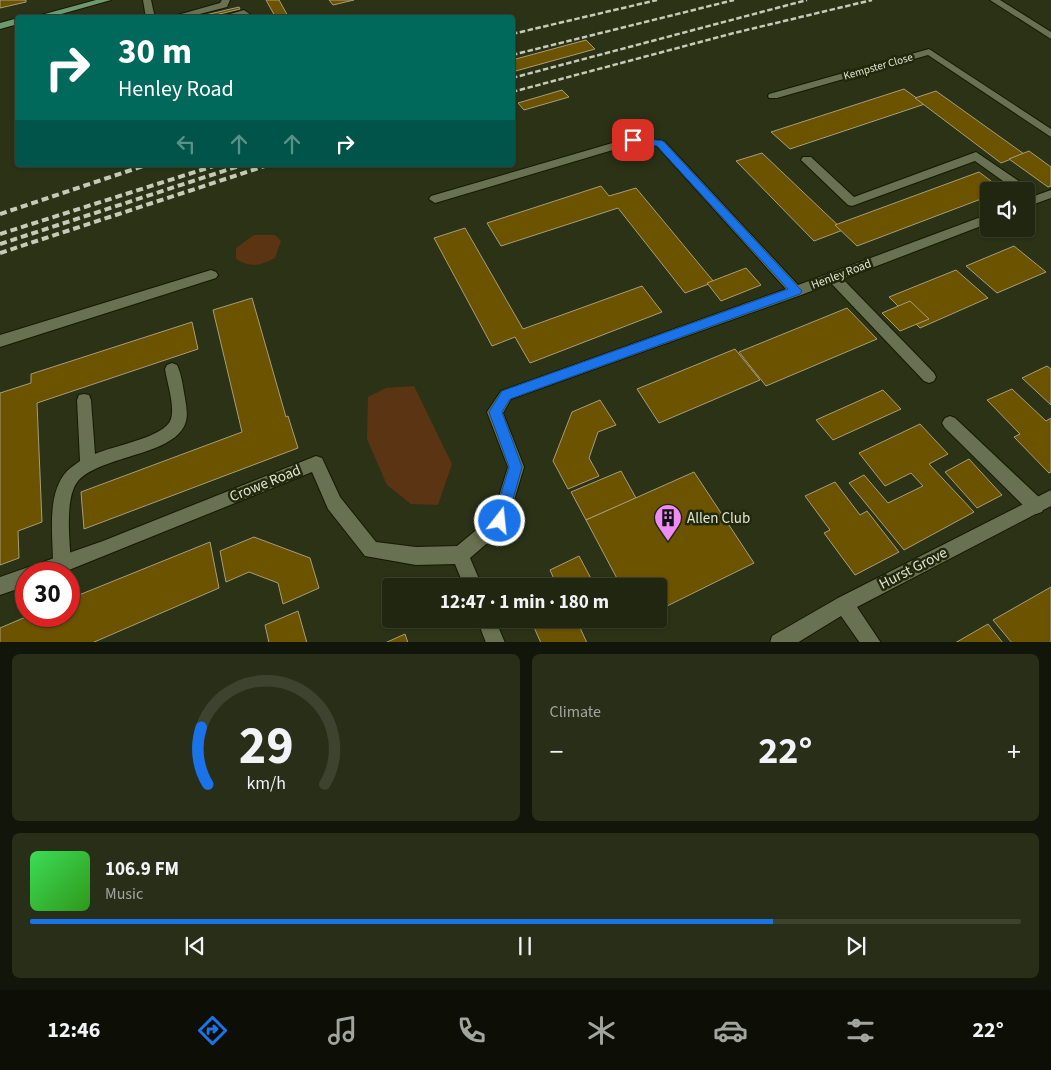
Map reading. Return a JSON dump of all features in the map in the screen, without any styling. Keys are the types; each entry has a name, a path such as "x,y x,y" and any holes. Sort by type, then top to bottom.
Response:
{"main road":[{"path":"46,15 107,0"},
{"path":"0,26 15,23"}],"street":[{"path":"148,0 150,15"},
{"path":"183,15 224,5 226,0"},
{"path":"994,0 1051,36"},
{"name":"Kempster Close","path":"773,96 929,52 1051,134"},
{"path":"435,200 633,140 660,143 796,291"},
{"path":"807,160 852,202 976,156 1009,182"},
{"path":"1035,196 1051,194"},
{"name":"Henley Road","path":"460,556 500,521 516,467 495,412 506,395 796,291 980,221"},
{"path":"0,341 211,275"},
{"path":"834,277 928,377"},
{"path":"62,562 64,492 74,474 108,456 166,436 175,428 178,420 172,369"},
{"path":"84,400 88,465"},
{"path":"950,423 1043,502"},
{"name":"Crowe Road","path":"67,562 316,463 334,503 371,550 416,556 460,556"},
{"name":"Hurst Grove","path":"778,642 844,604 1043,502"},
{"path":"460,556 470,578"},
{"path":"0,586 15,581"},
{"path":"844,604 872,642"},
{"path":"490,628 496,642"}],"shaded area":[{"path":"254,235 275,235 281,241 275,258 255,265 236,259 236,248"},
{"path":"414,386 452,464 438,505 411,504 387,485 367,439 368,397 386,388"}],"building":[{"path":"0,0 26,0 26,2 0,8"},
{"path":"266,0 279,0 287,15 274,15"},
{"path":"329,0 354,0 333,5"},
{"path":"239,7 240,9 215,15 206,15"},
{"path":"586,40 595,49 515,71 515,59"},
{"path":"904,89 925,104 790,149 771,132"},
{"path":"562,90 569,97 524,110 518,103"},
{"path":"936,91 1024,154 1001,163 915,98"},
{"path":"1029,151 1051,167 1051,186 1048,187 1009,159"},
{"path":"762,153 843,230 814,241 736,161"},
{"path":"979,172 992,182 980,182 980,199 857,246 835,225"},
{"path":"601,186 609,196 636,188 714,282 685,293 618,208 501,246 487,223"},
{"path":"465,228 523,329 642,286 662,312 530,363 515,337 492,346 434,238"},
{"path":"1014,246 1046,272 997,293 966,266"},
{"path":"746,268 761,285 721,301 707,283"},
{"path":"956,270 988,298 920,328 889,297"},
{"path":"252,298 286,417 288,416 298,448 84,529 81,492 242,432 213,310"},
{"path":"910,301 929,319 900,331 882,313"},
{"path":"847,308 877,339 766,386 739,352"},
{"path":"192,322 198,349 37,403 42,522 18,531 19,558 0,565 0,393 31,383 31,374"},
{"path":"735,349 760,380 659,423 637,389"},
{"path":"1047,366 1051,369 1051,405 1022,378"},
{"path":"1012,389 1046,421 1051,418 1051,472 1049,473 1014,437 1020,434 987,400"},
{"path":"883,390 901,409 833,440 816,420"},
{"path":"600,400 616,425 598,432 589,458 599,476 568,489 553,461 572,412"},
{"path":"920,424 948,454 929,464 974,512 904,550 849,483 864,475 888,503 923,486 911,473 885,486 859,453"},
{"path":"969,459 1002,495 977,508 945,472"},
{"path":"621,471 636,498 586,520 571,492"},
{"name":"Allen Club","path":"694,472 754,563 667,606 667,578 617,578 586,520"},
{"path":"835,482 860,515 867,511 899,552 855,575 824,533 830,530 805,496"},
{"path":"254,537 310,558 319,588 283,604 278,583 249,572 226,582 220,551"},
{"path":"210,542 219,588 94,642 0,642 0,628 15,622 15,627 80,627 80,595"},
{"path":"579,556 591,578 554,578 550,570"},
{"path":"1051,587 1051,642 1011,642 993,620"},
{"path":"298,611 307,642 269,642 265,625"},
{"path":"988,624 1002,642 957,642"},
{"path":"534,628 580,628 587,642 541,642"},
{"path":"405,634 408,642 387,642"}],"railway":[{"path":"515,33 657,0"},
{"path":"515,54 734,0"},
{"path":"515,77 807,0"},
{"path":"515,91 734,33 872,0"},
{"path":"0,214 140,167"},
{"path":"0,234 211,167"},
{"path":"0,244 236,167"},
{"path":"0,253 262,167"}],"place":[{"name":"Allen Club","path":"668,542"}],"route":[{"path":"500,521 516,467 495,412 506,395 796,291 660,143 633,140"}]}
